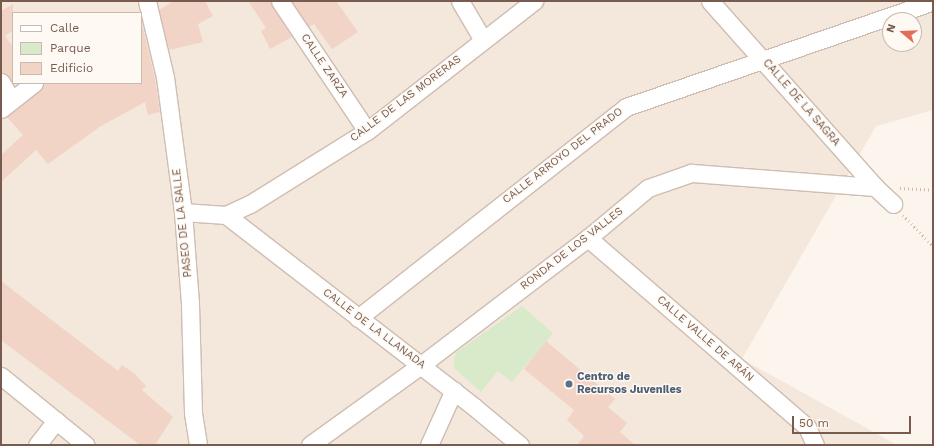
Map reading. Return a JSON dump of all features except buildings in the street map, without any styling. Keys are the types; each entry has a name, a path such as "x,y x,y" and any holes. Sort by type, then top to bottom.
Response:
{"street":[{"name":"CALLE ZARZA","path":"280,1 367,131"},
{"path":"460,1 483,40"},
{"name":"CALLE DE LAS MORERAS","path":"184,212 226,215 250,204 367,131 534,1"},
{"name":"CALLE DE LA SAGRA","path":"710,1 875,188 893,204"},
{"name":"CALLE ARROYO DEL PRADO","path":"358,318 626,107 933,1"},
{"name":"PASEO DE LA SALLE","path":"145,5 165,77 184,212 190,304 193,413 198,445"},
{"path":"1,82 6,104 33,84"},
{"name":"RONDA DE LOS VALLES","path":"310,445 421,365 588,238 648,188 690,173 875,188"},
{"name":"CALLE DE LA LLANADA","path":"226,215 358,318 454,390 520,445"},
{"name":"CALLE VALLE DE ARÁN","path":"588,238 807,427 815,445"},
{"path":"1,376 86,445"},
{"path":"429,445 454,390"},
{"path":"37,445 56,421"}],"path":[{"path":"875,188 933,190"},
{"path":"893,204 919,234 933,246"}],"shaded area":[{"path":"1,1 933,1 933,110 876,126 742,359 897,445 1,445"}],"green space":[{"path":"522,306 553,333 512,382 498,371 481,392 454,368 454,358 457,352"}],"place":[{"name":"Centro de Recursos Juveniles","path":"569,384"}]}
